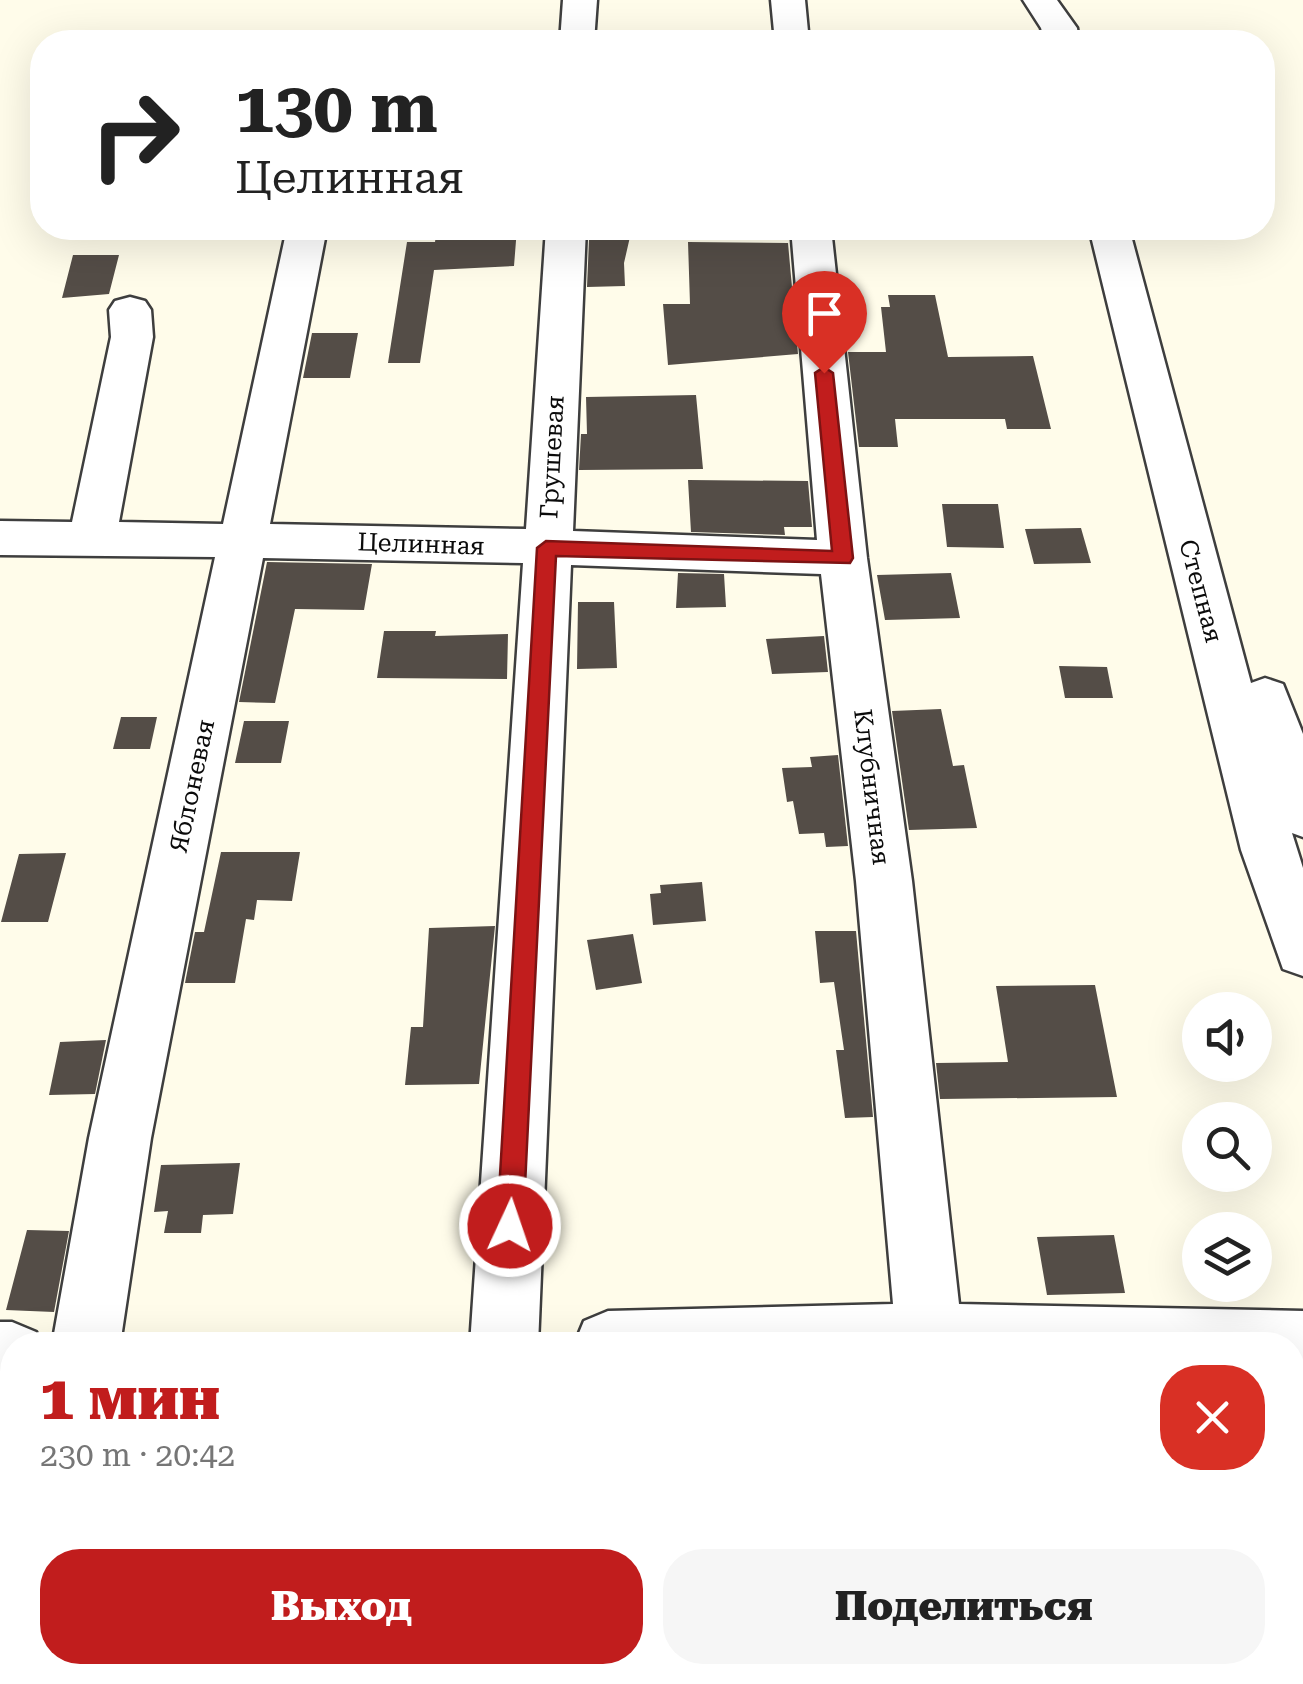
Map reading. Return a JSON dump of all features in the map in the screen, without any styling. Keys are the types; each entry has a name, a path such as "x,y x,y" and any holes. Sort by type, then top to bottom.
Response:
{"street":[{"path":"578,30 580,0"},
{"path":"788,0 791,30"},
{"path":"1040,0 1059,30"},
{"name":"Яблоневая","path":"88,1332 120,1138 305,240"},
{"name":"Грушевая","path":"505,1332 565,240"},
{"name":"Клубничная","path":"812,240 843,558 884,881 926,1332"},
{"name":"Степная","path":"1112,240 1270,850 1303,951"},
{"path":"92,538 132,336 130,310"},
{"path":"1183,521 1222,568 1303,815"},
{"name":"Целинная","path":"0,538 440,543 843,558"}],"building":[{"path":"516,240 514,266 434,270 420,363 388,363 407,242"},
{"path":"589,240 629,240 624,263 625,286 587,287"},
{"path":"688,242 788,243 798,354 668,365 663,304 690,304"},
{"path":"73,255 119,255 109,294 62,298"},
{"path":"888,295 935,295 948,357 1033,356 1051,429 1007,429 1005,419 895,419 898,447 859,447 848,352 886,352 881,307 890,307"},
{"path":"312,333 358,333 350,378 303,378"},
{"path":"696,395 703,469 579,470 581,434 587,434 586,397"},
{"path":"688,480 808,481 812,527 784,527 785,535 691,532"},
{"path":"942,504 998,504 1004,548 947,547"},
{"path":"1081,528 1091,563 1034,564 1025,529"},
{"path":"267,562 372,564 364,610 295,609 275,703 239,702"},
{"path":"678,573 724,574 726,607 676,608"},
{"path":"951,573 960,618 885,620 877,575"},
{"path":"578,602 614,602 617,668 577,669"},
{"path":"384,631 436,631 435,636 508,634 507,679 377,678"},
{"path":"824,636 828,672 772,674 766,639"},
{"path":"1059,666 1107,667 1113,698 1065,698"},
{"path":"941,709 953,766 964,765 977,828 909,830 892,711"},
{"path":"121,717 157,717 150,749 113,749"},
{"path":"244,721 289,721 281,763 235,763"},
{"path":"838,755 848,846 826,847 824,833 799,834 793,801 787,802 782,768 812,767 810,757"},
{"path":"221,852 300,852 292,901 257,900 254,920 246,919 235,983 185,983 195,932 204,932"},
{"path":"66,853 48,922 1,922 19,854"},
{"path":"702,882 706,921 653,925 650,894 661,893 660,885"},
{"path":"495,926 479,1084 405,1085 411,1027 423,1027 429,928"},
{"path":"815,931 856,931 873,1117 845,1118 836,1050 844,1050 834,982 820,983"},
{"path":"633,934 642,983 596,990 587,940"},
{"path":"1095,985 1117,1097 940,1099 936,1063 1008,1062 996,986"},
{"path":"106,1040 95,1094 49,1095 60,1042"},
{"path":"240,1163 233,1214 203,1215 201,1233 164,1233 168,1211 154,1212 161,1165"},
{"path":"27,1230 69,1231 54,1312 6,1310"},
{"path":"1114,1235 1125,1293 1047,1295 1037,1237"}],"route":[{"path":"510,1226 546,548 843,558 824,373"}]}
